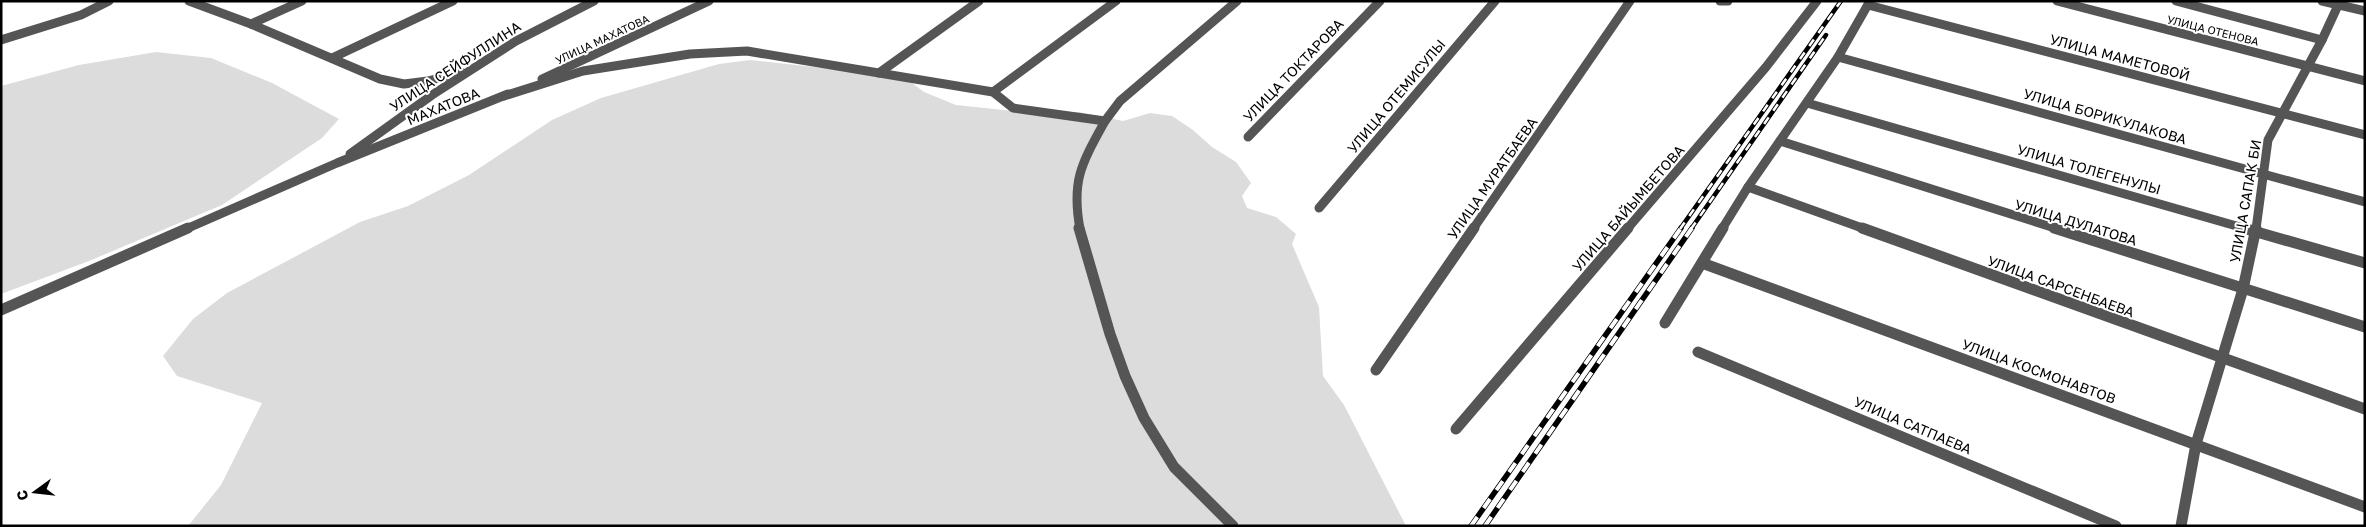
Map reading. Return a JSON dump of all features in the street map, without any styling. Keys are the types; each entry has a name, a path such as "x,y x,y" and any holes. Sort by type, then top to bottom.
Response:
{"street":[{"path":"1,40 80,15 109,1"},
{"path":"189,1 251,24 380,79 404,84 428,81 472,69"},
{"path":"251,24 302,1"},
{"path":"332,58 453,1"},
{"name":"УЛИЦА СЕЙФУЛЛИНА","path":"337,163 432,94 516,41 594,1"},
{"name":"УЛИЦА МАХАТОВА","path":"504,96 709,1"},
{"path":"879,73 979,1"},
{"path":"993,92 1116,1"},
{"path":"1233,526 1202,496 1168,458 1142,414 1122,373 1079,231 1076,196 1080,170 1105,121 1120,101 1238,1"},
{"name":"УЛИЦА ТОКТАРОВА","path":"1248,137 1380,1"},
{"name":"УЛИЦА ОТЕМИСУЛЫ","path":"1319,208 1495,1"},
{"name":"УЛИЦА МУРАТБАЕВА","path":"1376,370 1630,1"},
{"name":"УЛИЦА БАЙЫМБЕТОВА","path":"1456,429 1766,67 1817,1"},
{"name":"УЛИЦА ОТЕНОВА","path":"2057,1 2365,81"},
{"path":"2176,1 2322,40"},
{"path":"2322,1 2339,3 2365,11"},
{"path":"1665,323 1748,188 1838,57 1869,3"},
{"name":"УЛИЦА МАМЕТОВОЙ","path":"1869,3 2365,135"},
{"name":"УЛИЦА САПАК БИ","path":"2181,526 2196,444 2242,289 2256,231 2262,174 2268,140 2322,40 2339,3"},
{"path":"504,96 583,71 690,54 747,51 993,92 1013,108 1105,121"},
{"name":"УЛИЦА БОРИКУЛАКОВА","path":"1838,57 2365,202"},
{"name":"МАХАТОВА","path":"337,163 504,96"},
{"name":"УЛИЦА ТОЛЕГЕНУЛЫ","path":"1806,102 2365,262"},
{"name":"УЛИЦА ДУЛАТОВА","path":"1780,141 2365,327"},
{"path":"1,310 337,163"},
{"name":"УЛИЦА САРСЕНБАЕВА","path":"1748,188 2365,409"},
{"name":"УЛИЦА КОСМОНАВТОВ","path":"1702,263 2365,507"},
{"name":"УЛИЦА САТПАЕВА","path":"1698,352 2116,526"}],"shaded area":[{"path":"156,52 211,58 272,83 339,119 322,138 222,205 89,261 1,294 1,86 79,65"},
{"path":"750,60 904,77 924,92 956,105 1013,111 1079,112 1123,121 1150,113 1172,116 1193,130 1212,147 1236,162 1251,183 1242,196 1247,208 1276,217 1296,234 1292,244 1319,307 1323,376 1344,405 1406,526 188,526 221,485 262,403 177,376 163,356 193,319 227,293 360,222 408,206 469,175 552,120 601,98 719,64"}],"railway":[{"path":"1680,229 1841,1"},
{"path":"1691,229 1826,35"},
{"path":"1471,526 1681,228"},
{"path":"1485,526 1692,228"}]}
